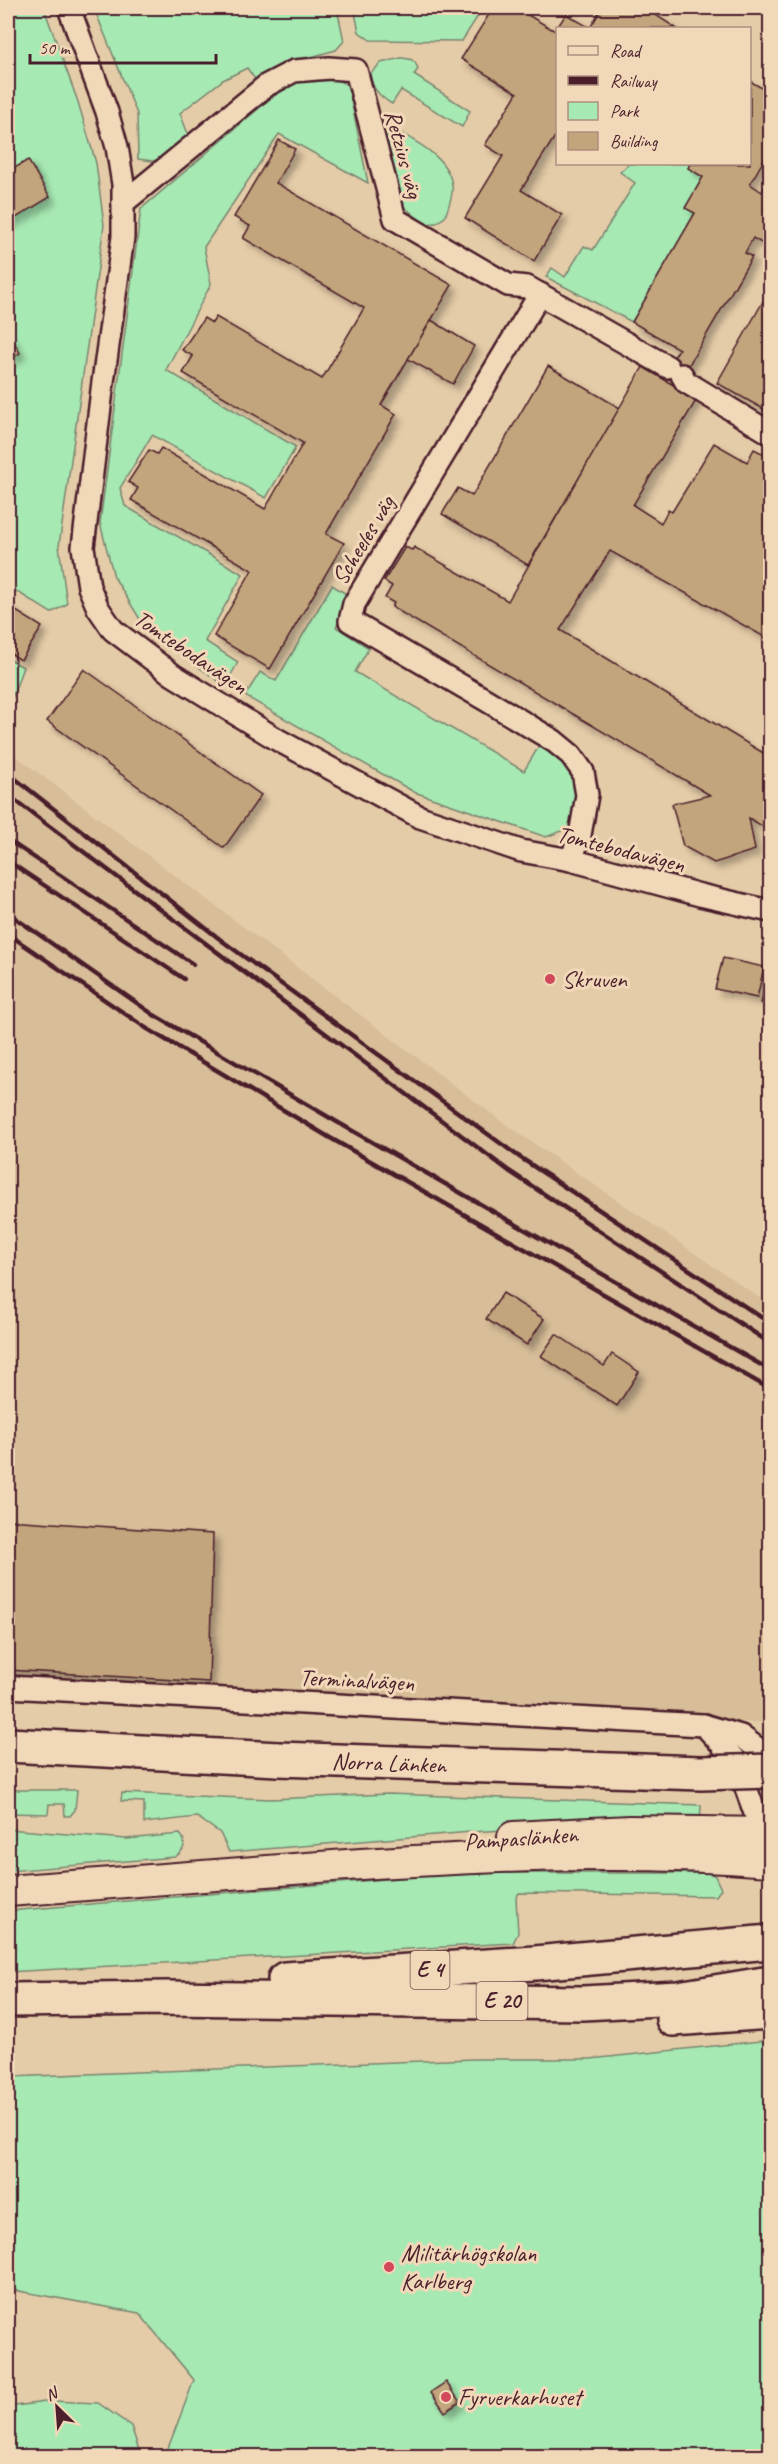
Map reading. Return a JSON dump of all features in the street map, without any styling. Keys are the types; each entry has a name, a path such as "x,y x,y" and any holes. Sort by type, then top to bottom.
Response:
{"highway":[{"name":"Norra Länken","path":"8,1745 579,1770 701,1773 771,1771"},
{"name":"E 4","path":"8,2000 167,1998 280,1980 771,1942"},
{"name":"E 20","path":"167,1998 583,2003 688,1997 771,1983"},
{"path":"232,1999 357,2021 676,2019 771,2012"}],"main road":[{"name":"Pampaslänken","path":"8,1892 273,1870 477,1838 630,1831 767,1847"}],"street":[{"name":"Tomtebodavägen","path":"69,8 117,147 123,184 123,237 102,382 83,547 89,587 98,608 113,630 173,675 278,740 420,817 521,851 571,860 700,895 771,911"},
{"name":"Retzius väg","path":"123,203 267,85 294,71 329,68 356,70 395,219 508,285 527,287 540,294 675,371 686,382 771,433"},
{"name":"Scheeles väg","path":"540,294 354,604 350,621 515,717 554,741 571,755 583,772 587,795 580,835 571,860"},
{"name":"Terminalvägen","path":"8,1687 703,1725 741,1736 771,1758"},
{"path":"703,1725 736,1760 767,1847"}],"shaded area":[{"path":"8,750 504,1123 770,1305 770,1722 535,1724 8,1693"}],"green space":[{"path":"8,8 44,8 78,102 96,163 104,225 59,546 67,604 51,613 8,586"},
{"path":"94,8 337,8 344,41 336,50 292,62 259,85 247,68 223,80 180,113 193,147 153,161 138,159 137,114"},
{"path":"354,8 483,8 462,41 370,40 359,32"},
{"path":"401,58 414,61 418,69 414,75 470,111 462,127 401,90 392,104 377,92 370,74 381,63"},
{"path":"332,78 348,85 368,183 279,134 204,247 211,284 166,370 296,447 266,498 152,435 120,488 125,506 243,574 205,641 238,662 225,686 146,629 114,577 100,523 141,209 271,98 300,80"},
{"path":"385,124 426,148 443,164 449,174 452,185 450,201 445,217 436,223 425,224 402,205 378,127"},
{"path":"628,165 690,165 688,168 703,177 686,208 695,213 632,322 546,277 552,268 565,277 584,246 593,250 635,183 620,172"},
{"path":"332,585 351,597 336,627 369,648 355,672 524,771 539,746 552,755 569,770 574,778 577,797 575,826 546,837 414,792 245,696 260,672 276,681"},
{"path":"8,658 23,667 8,710"},
{"path":"8,1790 77,1790 75,1810 70,1816 65,1816 64,1804 49,1804 48,1814 8,1813"},
{"path":"122,1793 270,1799 388,1794 701,1805 700,1826 602,1824 471,1832 229,1852 220,1833 197,1817 144,1823 144,1802 121,1801"},
{"path":"8,1829 126,1839 180,1834 184,1844 181,1852 175,1857 8,1871"},
{"path":"498,1873 710,1873 715,1876 721,1889 716,1896 519,1893 516,1898 518,1933 513,1943 8,1972 8,1911 422,1876"},
{"name":"Militärhögskolan Karlberg","path":"770,2040 770,2456 165,2456 194,2380 139,2313 8,2289 8,2077 474,2059 590,2059"},
{"path":"52,2401 98,2403 131,2426 141,2456 8,2456 8,2407"}],"building":[{"path":"493,8 516,8 555,31 556,29 556,135 521,190 562,215 534,261 465,218 503,156 485,145 517,93 461,59"},
{"path":"589,8 645,8 674,27 591,27 599,13"},
{"path":"566,14 588,27 558,27"},
{"path":"751,82 770,93 770,149 750,184 762,192 770,177 770,248 753,238 745,253 752,257 676,387 661,378 679,349 632,322 695,213 685,208 703,177 688,168 690,165 751,165"},
{"path":"279,140 295,149 276,183 452,285 381,405 396,414 326,534 344,543 270,669 214,636 252,570 131,500 138,488 128,482 149,450 157,454 161,448 265,509 303,443 183,373 193,356 182,350 204,318 212,323 216,317 322,379 364,308 243,238 250,226 234,217"},
{"path":"28,160 50,197 8,223 8,172"},
{"path":"770,289 770,401 765,410 717,383"},
{"path":"431,320 474,346 453,384 408,359"},
{"path":"8,331 20,353 8,360"},
{"path":"548,366 620,408 528,565 442,514 458,488 472,496"},
{"path":"643,367 697,399 633,505 661,523 668,510 672,512 714,443 747,462 754,449 770,457 770,640 610,551 560,630 770,757 770,831 749,818 755,850 714,863 683,846 672,804 710,795 392,607 394,603 385,598 392,586 384,581 405,547 412,550 414,547 508,601"},
{"path":"8,606 42,627 21,660 8,652"},
{"path":"84,669 261,795 224,848 47,721"},
{"path":"723,958 764,967 757,998 715,989"},
{"path":"770,965 770,1006 761,1003"},
{"path":"503,1293 544,1319 527,1345 486,1319"},
{"path":"556,1334 604,1366 612,1354 639,1372 617,1406 541,1356"},
{"path":"8,1520 213,1534 209,1682 8,1670"},
{"name":"Fyrverkarhuset","path":"446,2382 460,2402 445,2412 431,2392"}],"railway":[{"path":"8,773 221,940 518,1156 770,1323"},
{"path":"8,795 509,1171 770,1343"},
{"path":"8,840 193,964"},
{"path":"8,861 184,979"},
{"path":"8,913 154,1015 770,1370"},
{"path":"8,934 146,1028 332,1139 770,1389"}],"place":[{"name":"Skruven","path":"550,979"},
{"name":"Militärhögskolan Karlberg","path":"389,2267"},
{"name":"Fyrverkarhuset","path":"446,2397"}]}
